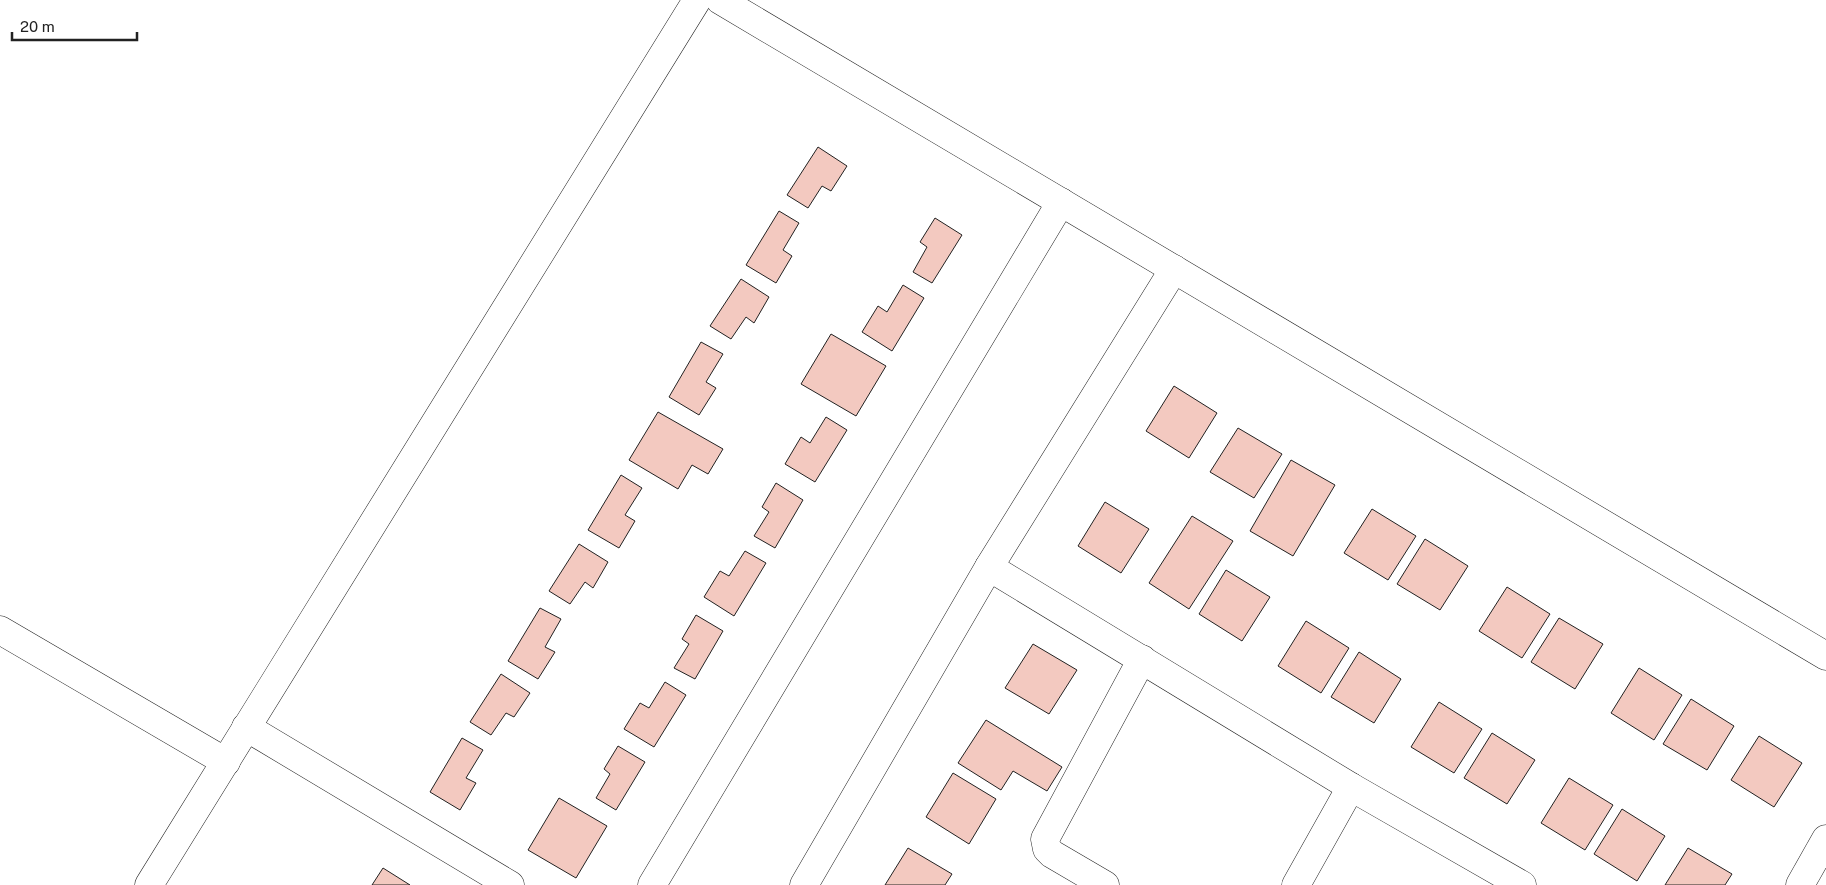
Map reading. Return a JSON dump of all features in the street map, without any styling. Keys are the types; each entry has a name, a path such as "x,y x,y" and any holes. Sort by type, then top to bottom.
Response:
{"street":[{"path":"149,885 697,0"},
{"path":"720,0 1826,656"},
{"path":"652,885 1061,202"},
{"path":"804,885 989,567 1174,269"},
{"path":"989,567 1351,787 1522,885"},
{"path":"0,630 226,762"},
{"path":"1104,885 1052,854 1047,849 1045,839 1142,659"},
{"path":"246,727 510,885"},
{"path":"1296,885 1351,787"},
{"path":"1800,885 1826,839"}],"building":[{"path":"818,147 847,166 831,191 822,186 808,208 787,195"},
{"path":"779,211 799,223 783,250 792,256 776,283 746,265"},
{"path":"935,218 962,235 932,283 913,272 927,247 920,242"},
{"path":"741,279 769,297 754,323 746,317 731,339 710,326"},
{"path":"903,285 924,298 892,351 862,332 878,306 887,312"},
{"path":"831,334 886,366 856,416 801,384"},
{"path":"701,342 723,354 706,382 716,388 699,415 669,397"},
{"path":"1174,386 1217,413 1189,458 1146,431"},
{"path":"658,412 723,449 708,474 692,465 678,489 629,460"},
{"path":"826,417 847,430 815,482 785,464 801,437 810,443"},
{"path":"1238,428 1282,454 1254,498 1210,472"},
{"path":"1291,460 1335,485 1293,556 1250,531"},
{"path":"621,475 642,488 625,515 635,521 619,548 588,530"},
{"path":"776,483 803,500 775,548 754,536 769,512 762,507"},
{"path":"1105,502 1149,529 1121,573 1078,546"},
{"path":"1372,509 1416,536 1388,580 1344,553"},
{"path":"1192,516 1233,541 1189,609 1149,583"},
{"path":"1425,539 1468,566 1440,610 1397,584"},
{"path":"579,544 608,562 593,588 585,582 570,604 549,591"},
{"path":"745,551 766,563 734,616 704,597 720,571 729,576"},
{"path":"1226,570 1270,597 1242,641 1199,614"},
{"path":"1507,587 1550,614 1522,658 1479,631"},
{"path":"540,608 561,619 545,647 555,652 538,679 508,661"},
{"path":"696,615 723,631 695,679 674,668 689,644 682,639"},
{"path":"1559,618 1603,644 1575,689 1531,662"},
{"path":"1306,621 1349,648 1321,693 1278,666"},
{"path":"1033,644 1077,670 1049,714 1005,688"},
{"path":"1359,652 1401,679 1374,723 1331,697"},
{"path":"1639,668 1682,695 1654,740 1611,713"},
{"path":"501,674 530,693 514,717 506,713 491,735 470,722"},
{"path":"665,682 686,695 654,747 624,729 640,703 649,708"},
{"path":"1691,699 1734,726 1707,770 1663,744"},
{"path":"1439,702 1482,729 1454,773 1411,747"},
{"path":"986,720 1062,767 1047,791 1013,771 1001,790 958,763"},
{"path":"1492,733 1535,760 1507,804 1464,778"},
{"path":"1759,736 1802,763 1774,807 1731,780"},
{"path":"462,738 483,750 466,778 476,783 460,810 430,792"},
{"path":"618,746 645,762 616,810 596,798 610,774 604,769"},
{"path":"953,773 996,799 969,844 926,817"},
{"path":"1569,778 1613,805 1585,850 1541,823"},
{"path":"559,798 607,826 576,878 528,850"},
{"path":"1622,809 1665,836 1637,881 1594,854"},
{"path":"908,848 952,874 945,885 885,885"},
{"path":"1688,848 1732,874 1725,885 1665,885"},
{"path":"383,868 410,885 372,885"}]}
